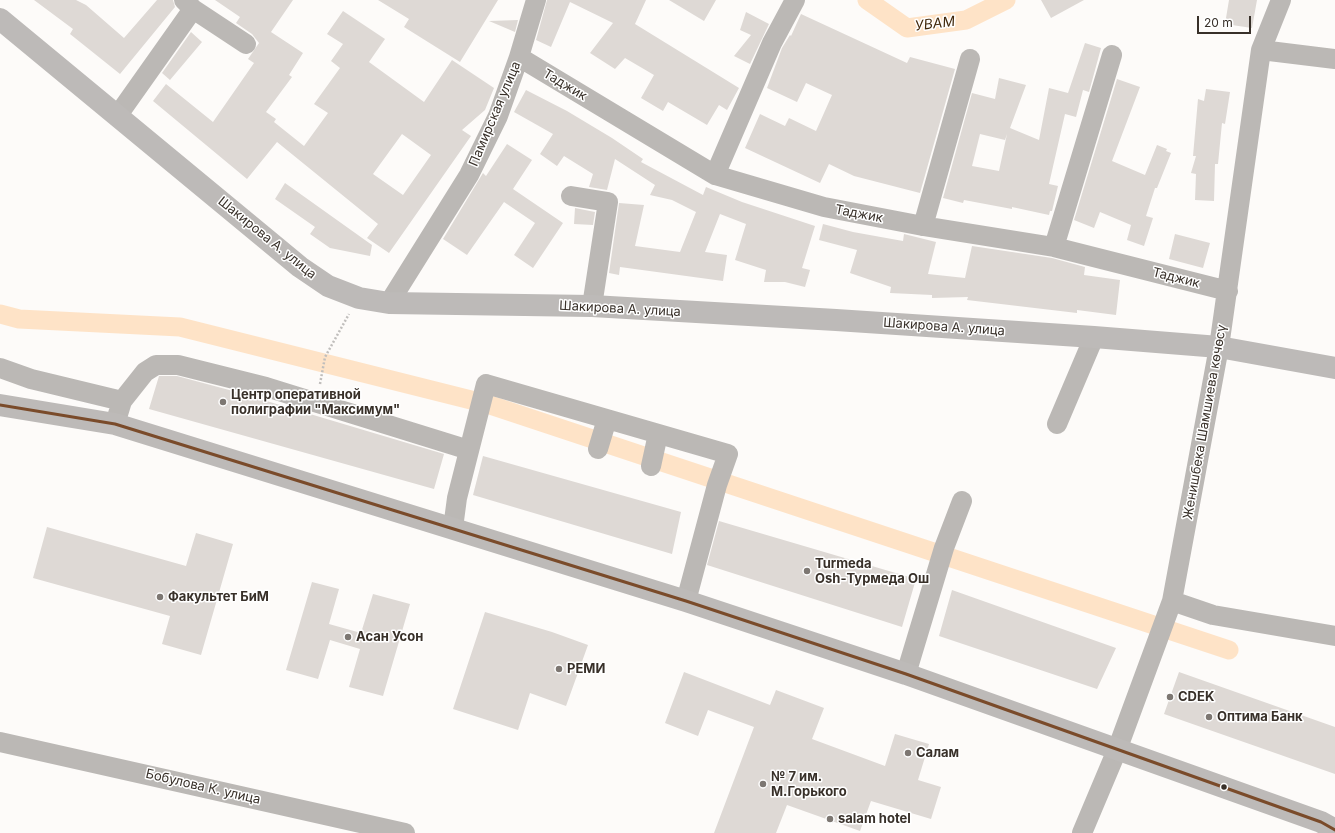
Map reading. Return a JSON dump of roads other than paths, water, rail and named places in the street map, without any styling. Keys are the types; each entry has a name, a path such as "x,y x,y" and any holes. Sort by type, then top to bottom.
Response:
{"main road":[{"name":"Шакирова А. улица","path":"0,19 300,267 328,286 359,298 389,303 592,306 828,319 1094,337 1219,347 1335,368"},
{"path":"0,405 115,424 686,601 906,674 1330,825"}],"street":[{"name":"Памирская улица","path":"389,303 469,175 498,116 519,57 536,0"},
{"path":"715,175 772,43 795,0"},
{"name":"Женишбека Шамшиева көчөсү","path":"1082,833 1117,750 1170,606 1219,347 1261,50 1281,0"},
{"path":"118,115 188,4 246,44"},
{"path":"1261,50 1335,59"},
{"path":"1054,247 1112,55"},
{"name":"Таджик","path":"519,57 715,175 824,207 924,226 1054,247 1228,291"},
{"path":"924,226 970,59"},
{"path":"571,196 608,202 592,306"},
{"path":"1057,424 1094,337"},
{"path":"115,424 122,401 145,372 156,365 178,365 266,387 469,450"},
{"path":"0,368 31,379 122,401"},
{"path":"453,528 457,498 486,384 605,424 657,439 728,454 717,485 686,601"},
{"path":"598,449 605,424"},
{"path":"651,466 657,439"},
{"path":"906,674 944,548 962,501"},
{"path":"1170,606 1335,636"},
{"name":"Бобулова К. улица","path":"0,742 344,826 405,833"}],"waterway":[{"name":"УВАМ","path":"867,0 907,28 966,20 1006,0"},
{"path":"0,314 19,319 180,327 487,404 1229,650"}],"place":[{"name":"Центр оперативной полиграфии \"Максимум\"","path":"223,402"},
{"name":"Turmeda Osh-Турмеда Ош","path":"807,571"},
{"name":"Факультет БиМ","path":"160,597"},
{"name":"Асан Усон","path":"348,637"},
{"name":"РЕМИ","path":"559,669"},
{"name":"CDEK","path":"1170,697"},
{"name":"Оптима Банк","path":"1209,717"},
{"name":"Салам","path":"908,753"},
{"name":"№ 7 им. М.Горького","path":"763,784"},
{"name":"salam hotel","path":"830,819"}]}
